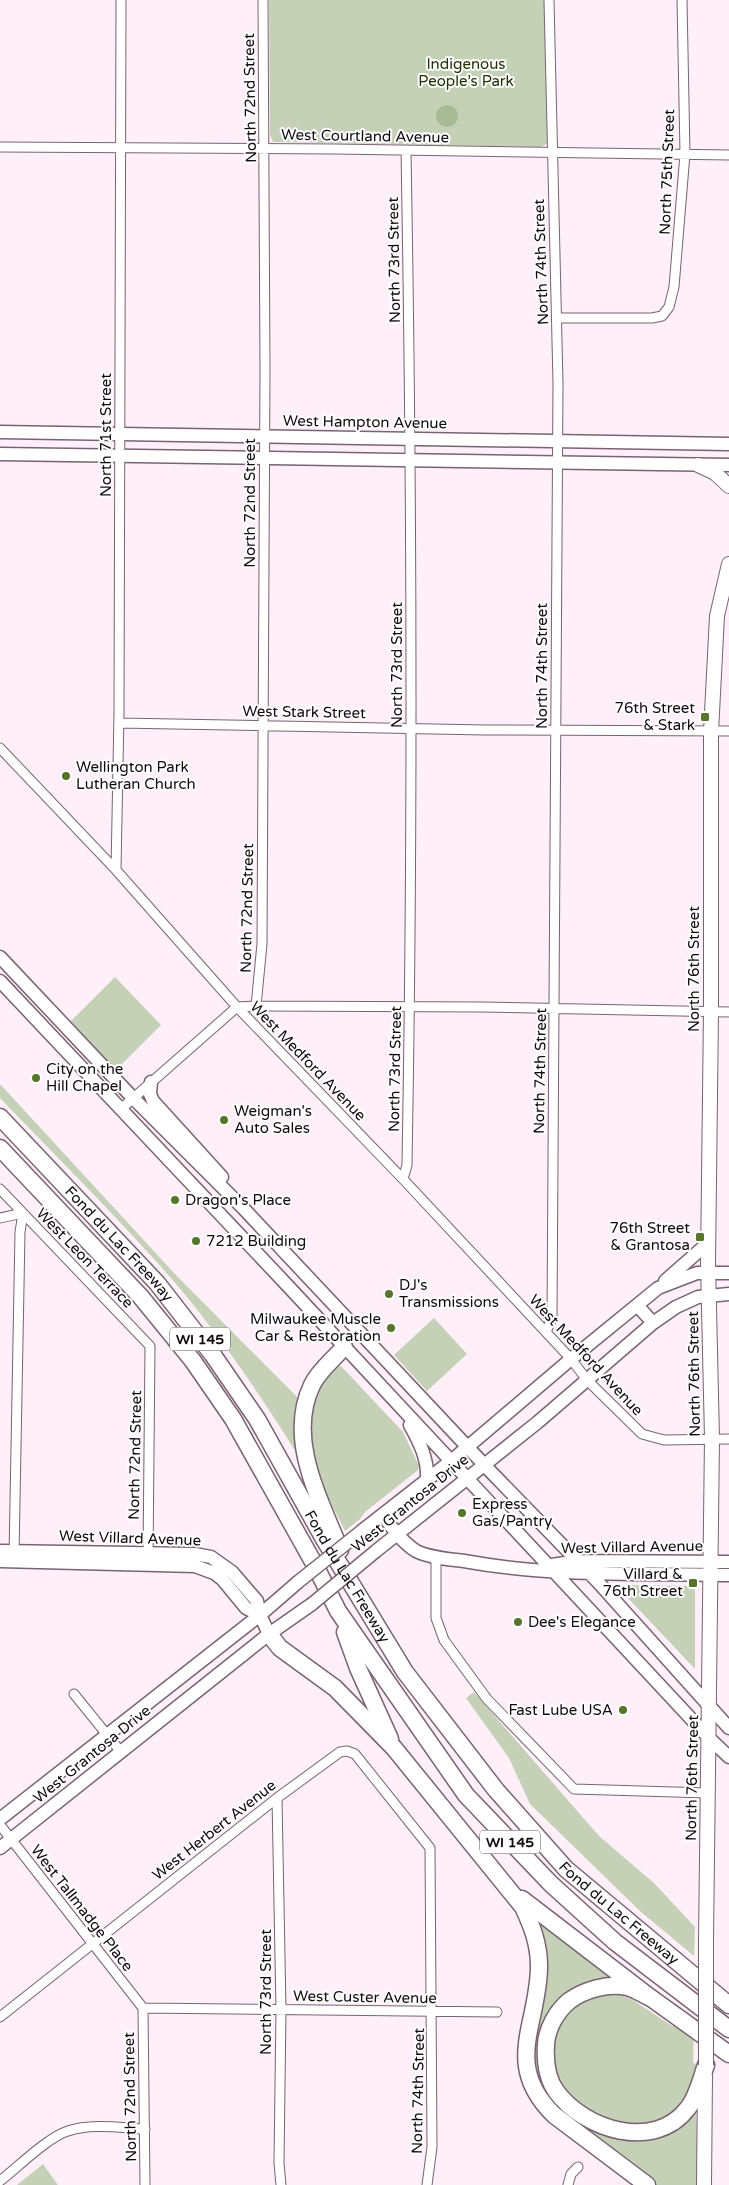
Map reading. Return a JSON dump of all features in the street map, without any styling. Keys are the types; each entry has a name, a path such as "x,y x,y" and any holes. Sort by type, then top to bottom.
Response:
{"highway":[{"name":"Fond du Lac Freeway","path":"0,1117 157,1283 213,1355 258,1419 324,1539 405,1672 496,1790 566,1869 729,2004"},
{"name":"Fond du Lac Freeway","path":"0,1148 141,1297 194,1361 233,1419 316,1567 338,1611 466,1795 551,1884 615,1942 729,2029"},
{"path":"344,1347 312,1385 305,1409 303,1439 314,1483 357,1594"},
{"path":"338,1611 358,1668 394,1748"},
{"path":"269,1634 280,1648 335,1688 394,1748 503,1880 522,1907 531,1924 538,1948 538,1984 526,2049 529,2077 534,2091 541,2102 554,2115 647,2185"},
{"path":"503,1880 546,1919 729,2054"},
{"path":"651,1998 627,1987 608,1987 592,1989 578,1994 564,2005 554,2020 547,2036 545,2055 547,2072 556,2090 575,2109 606,2126 623,2132 645,2132 670,2122 688,2108 706,2066"}],"main road":[{"path":"698,464 715,473 729,486"},
{"name":"North 76th Street","path":"704,2185 712,1438 708,1295 711,1011 710,732 717,616 729,564"}],"street":[{"name":"North 71st Street","path":"116,870 121,434 121,0"},
{"name":"North 72nd Street","path":"256,1006 262,944 263,0"},
{"name":"North 74th Street","path":"546,1332 552,1318 558,463 557,318 549,0"},
{"name":"North 75th Street","path":"557,318 652,318 665,314 672,299 685,154 682,0"},
{"name":"West Courtland Avenue","path":"0,147 121,149 264,148 729,156"},
{"name":"North 73rd Street","path":"403,1179 407,1165 410,1006 411,439 406,150"},
{"name":"West Hampton Avenue","path":"0,432 729,444"},
{"path":"0,454 729,465"},
{"name":"West Stark Street","path":"119,723 556,731 729,731"},
{"name":"West Medford Avenue","path":"0,748 116,870 237,1007 403,1179 571,1359 587,1380 642,1434 664,1440 729,1439"},
{"path":"0,957 578,1561 729,1728"},
{"path":"0,981 394,1399 546,1569 729,1757"},
{"path":"121,1109 237,1007 410,1006 729,1012"},
{"path":"151,1082 150,1094 153,1101 222,1175 224,1189"},
{"name":"West Leon Terrace","path":"0,1188 150,1346"},
{"path":"0,1218 23,1213 20,1232 14,1556"},
{"path":"658,1288 708,1243"},
{"name":"West Grantosa Drive","path":"0,1819 451,1462 571,1359 658,1288 699,1272 729,1273"},
{"name":"West Grantosa Drive","path":"0,1848 269,1634 312,1604 676,1306 708,1295 729,1294"},
{"path":"637,1305 654,1323"},
{"path":"344,1347 349,1338 351,1322"},
{"name":"North 72nd Street","path":"148,1559 150,1346"},
{"path":"394,1399 418,1439 424,1453 428,1470 427,1480"},
{"name":"West Villard Avenue","path":"383,1515 396,1534 418,1552 436,1557 494,1566 589,1573 710,1568 729,1562"},
{"name":"West Villard Avenue","path":"0,1551 14,1556 148,1559 195,1554 218,1562 232,1572 257,1601 260,1615 269,1634"},
{"name":"West Villard Avenue","path":"0,1561 14,1556"},
{"path":"436,1557 435,1612 444,1640 487,1699 574,1789 707,1793"},
{"name":"West Villard Avenue","path":"546,1569 578,1561 710,1568 729,1575"},
{"path":"74,1694 121,1752"},
{"name":"West Herbert Avenue","path":"0,2017 277,1798 340,1752 347,1751 355,1754 430,1848"},
{"name":"North 73rd Street","path":"277,1798 281,2010 279,2163 281,2185"},
{"name":"West Tallmadge Place","path":"0,1825 143,2008"},
{"name":"North 74th Street","path":"427,2185 432,2147 433,2012 430,1848"},
{"name":"North 72nd Street","path":"143,2008 145,2185"},
{"name":"West Custer Avenue","path":"143,2008 497,2012"},
{"path":"0,2181 54,2137 67,2131 83,2127 145,2129"},
{"path":"568,2185 571,2174 578,2167"}],"green space":[{"name":"Indigenous People’s Park","path":"269,0 546,0 547,144 541,147 273,142 270,135"},
{"path":"115,977 161,1025 114,1072 70,1022"},
{"path":"0,1084 175,1274 302,1402 299,1457 249,1380 194,1306 135,1238 0,1098"},
{"path":"434,1318 467,1354 427,1391 394,1355"},
{"path":"341,1366 403,1432 419,1466 418,1470 365,1512 360,1519 345,1531 316,1469 311,1453 308,1420 312,1399 317,1390 331,1369"},
{"path":"615,1585 695,1586 695,1669 627,1597 628,1595 621,1586 618,1588"},
{"path":"474,1692 599,1836 654,1883 695,1927 694,1956 641,1912 530,1804 509,1758 466,1698"},
{"path":"536,1913 629,1982 561,2003 546,2080 622,2138 696,2109 699,2185 651,2185 551,2107 532,2067"},
{"path":"614,1992 633,2000 672,2026 677,2024 694,2036 693,2062 697,2065 695,2083 687,2100 668,2121 622,2129 584,2110 557,2083 550,2055 557,2025 580,2000"},
{"path":"43,2164 58,2185 17,2185"}],"shaded area":[{"path":"447,105 455,108 458,116 455,124 447,127 439,124 436,116 439,108"}],"place":[{"name":"76th Street & Stark","path":"705,717"},
{"name":"Wellington Park Lutheran Church","path":"66,776"},
{"name":"City on the Hill Chapel","path":"36,1078"},
{"name":"Weigman's Auto Sales","path":"224,1120"},
{"name":"Dragon's Place","path":"175,1200"},
{"name":"76th Street & Grantosa","path":"700,1237"},
{"name":"7212 Building","path":"196,1241"},
{"name":"DJ's Transmissions","path":"389,1294"},
{"name":"Milwaukee Muscle Car & Restoration","path":"391,1328"},
{"name":"Express Gas/Pantry","path":"462,1513"},
{"name":"Villard & 76th Street","path":"693,1583"},
{"name":"Dee's Elegance","path":"518,1622"},
{"name":"Fast Lube USA","path":"623,1710"}]}
